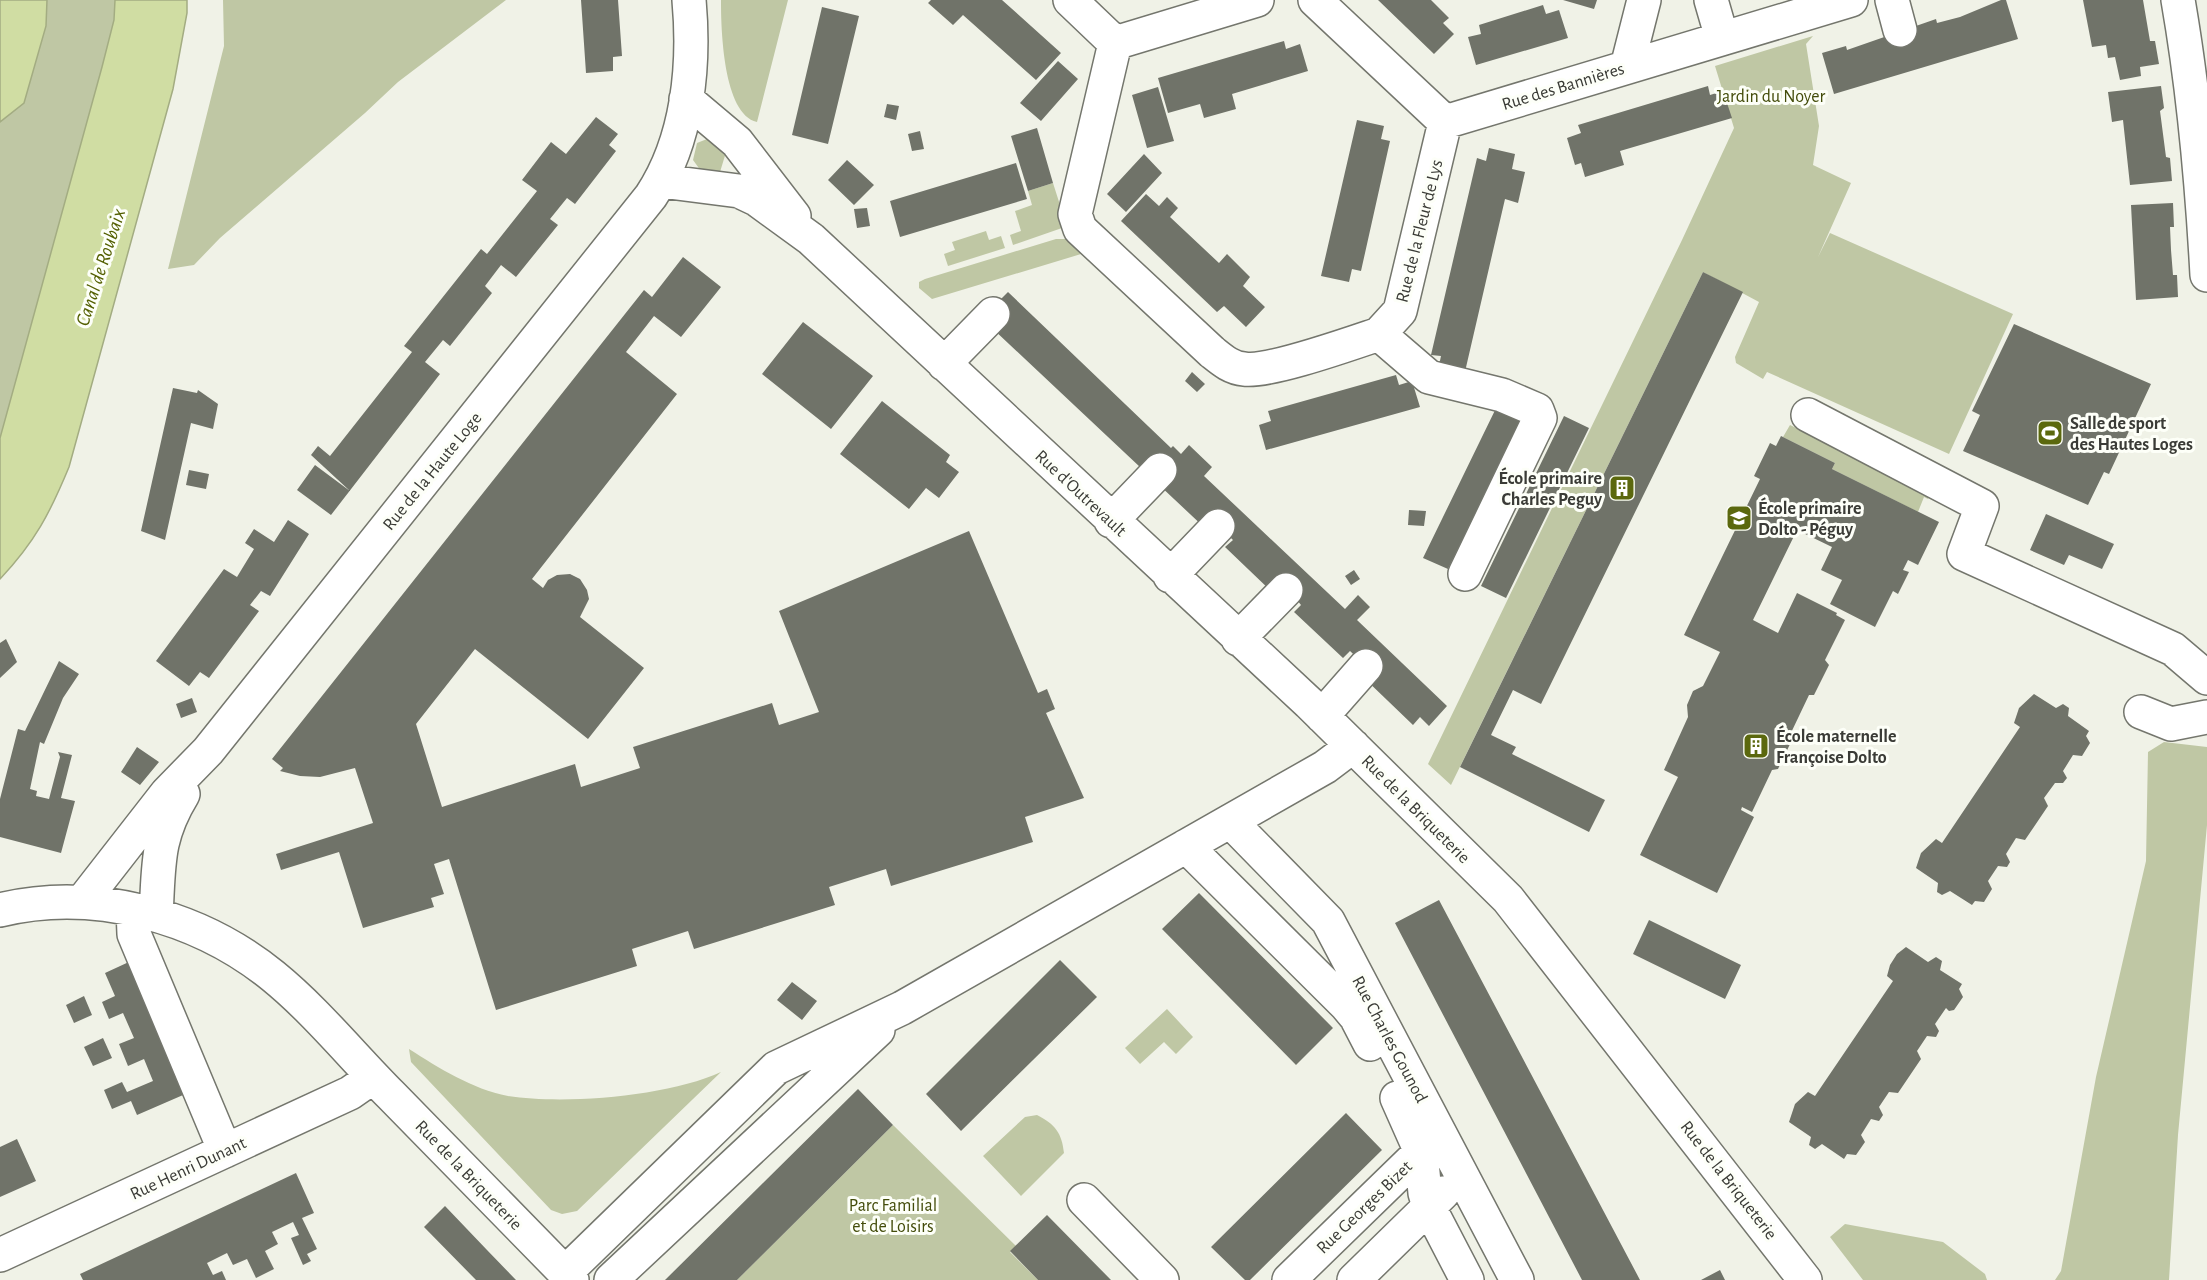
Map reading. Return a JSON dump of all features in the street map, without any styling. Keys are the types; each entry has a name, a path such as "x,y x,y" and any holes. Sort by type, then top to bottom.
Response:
{"street":[{"name":"Rue de la Haute Loge","path":"82,902 167,793 208,751 661,181 676,146 686,99 691,50 689,0"},
{"path":"1070,0 1115,43"},
{"path":"1115,43 1257,0"},
{"path":"1316,0 1445,122"},
{"path":"1627,67 1644,0"},
{"path":"1711,0 1722,38"},
{"name":"Rue des Bannières","path":"1445,122 1851,0"},
{"path":"2178,0 2190,72 2201,165 2207,275"},
{"path":"1115,43 1075,214 1080,229 1212,352 1231,366 1246,370 1266,368 1379,334 1429,377 1502,395 1537,410 1540,418 1465,574"},
{"name":"Rue d'Outrevault","path":"686,99 750,157 811,239"},
{"name":"Rue de la Fleur de Lys","path":"1379,334 1400,311 1445,122"},
{"name":"Rue d'Outrevault","path":"661,181 739,191 756,199 811,239 1353,746"},
{"path":"944,364 993,314"},
{"path":"1808,415 1982,506 1964,554 2173,649 2207,678"},
{"path":"1106,515 1150,470"},
{"path":"1176,581 1223,531"},
{"path":"1238,639 1291,595 1272,628"},
{"path":"1316,709 1360,660"},
{"path":"2141,712 2171,724 2207,717"},
{"name":"Rue de la Briqueterie","path":"0,910 44,903 82,902 144,912 219,939 266,971 300,1000 569,1276 765,1076 788,1061 902,1008 1325,767 1353,746 1509,899 1805,1280"},
{"path":"208,751 168,819 144,912 134,934 225,1151"},
{"name":"Rue Charles Gounod","path":"1230,821 1328,921 1430,1143 1425,1193 1429,1207 1467,1280"},
{"name":"Rue Charles Gounod","path":"1186,846 1356,1017 1414,1132 1430,1143 1461,1175 1517,1280"},
{"name":"Rue de la Briqueterie","path":"610,1280 902,1008"},
{"name":"Rue Henri Dunant","path":"0,1255 350,1093 373,1077"},
{"name":"Rue Georges Bizet","path":"1289,1280 1430,1143"},
{"path":"1354,1280 1461,1175"},
{"path":"1084,1200 1162,1280"}],"green space":[{"path":"0,0 115,0 114,20 102,67 0,438"},
{"path":"223,0 506,0 398,82 220,238 194,265 168,269 224,46"},
{"path":"721,0 788,0 757,122 746,116 737,104 731,88 723,49"},
{"name":"Jardin du Noyer","path":"1813,36 1806,44 1819,126 1813,165 1851,183 1818,257 1830,233 2013,314 1949,454 1767,372 1763,379 1736,363 1735,357 1759,302 1703,272 1451,785 1428,764 1734,128 1715,66"},
{"path":"707,139 727,149 720,172 701,171 693,160 697,143"},
{"path":"1053,183 1060,205 1062,228 1013,245 1010,235 1021,231 1015,211 1032,205 1028,191"},
{"path":"986,231 989,240 1001,236 1005,248 948,266 944,254 955,250 952,242"},
{"path":"1056,239 1068,239 1091,251 932,299 919,288 919,282 925,279"},
{"path":"1790,425 1931,493 1928,499 1924,497 1918,512 1832,469 1835,463 1783,437"},
{"path":"2164,742 2207,747 2207,825 2178,1135 2169,1280 2055,1280 2061,1271 2096,1077 2146,861 2148,752"},
{"path":"1167,1009 1193,1037 1176,1054 1164,1042 1140,1064 1125,1048"},
{"path":"409,1049 469,1083 495,1093 532,1099 587,1099 646,1093 721,1072 577,1211 562,1214 551,1210 411,1062"},
{"path":"1037,1115 1049,1122 1056,1130 1064,1153 1021,1196 983,1156 1025,1117"},
{"name":"Parc Familial et de Loisirs","path":"893,1125 1016,1246 1010,1252 1038,1280 737,1280"},
{"path":"1845,1224 1943,1242 1985,1274 1987,1280 1863,1280 1830,1237"}],"water":[{"path":"0,0 47,0 46,26 24,103 0,122"},
{"name":"Canal de Roubaix","path":"115,0 187,0 187,13 173,89 69,467 55,499 32,539 0,579 0,438 102,67 114,20"}],"building":[{"path":"581,0 618,0 622,56 613,57 613,71 586,73"},
{"path":"931,0 1002,0 1061,53 1036,80 963,15 953,25 928,3"},
{"path":"1378,0 1431,0 1449,18 1443,23 1454,34 1434,54"},
{"path":"1563,0 1597,0 1594,9"},
{"path":"2006,0 2018,39 1834,94 1822,53 1846,46 1847,50 1936,19 1937,23 1960,17"},
{"path":"2083,0 2143,0 2150,41 2155,41 2159,64 2140,67 2141,76 2120,80 2115,57 2108,58 2106,45 2092,47"},
{"path":"1543,5 1546,14 1559,10 1568,38 1476,65 1468,37 1481,34 1479,25"},
{"path":"822,7 859,16 828,144 792,135"},
{"path":"1284,41 1286,49 1300,44 1308,71 1232,94 1236,109 1204,118 1200,104 1168,113 1158,78"},
{"path":"1058,61 1078,79 1041,121 1020,103"},
{"path":"1708,86 1710,95 1723,91 1732,118 1620,151 1624,165 1585,177 1581,163 1575,165 1567,138 1581,133 1578,125"},
{"path":"2161,86 2164,108 2160,111 2166,157 2170,158 2172,181 2130,185 2123,120 2112,122 2108,92"},
{"path":"1158,87 1174,141 1147,148 1132,95"},
{"path":"887,104 899,106 896,120 884,117"},
{"path":"596,117 618,134 609,145 616,151 575,204 567,198 550,219 558,225 516,277 501,265 485,286 492,293 450,346 443,340 425,362 440,374 350,491 311,455 318,446 330,456 412,352 404,346 481,249 487,254 537,191 522,180 551,142 566,154"},
{"path":"1357,120 1384,126 1381,139 1390,141 1361,271 1352,269 1349,282 1321,276"},
{"path":"1037,128 1053,183 1028,191 1011,136"},
{"path":"920,131 924,149 912,151 908,134"},
{"path":"1489,148 1515,154 1512,169 1525,172 1518,203 1505,199 1464,376 1438,370 1441,356 1431,355 1477,158 1486,161"},
{"path":"1144,154 1162,173 1126,212 1107,194"},
{"path":"847,160 874,185 854,205 828,180"},
{"path":"1016,163 1027,199 900,237 890,201"},
{"path":"1146,194 1159,206 1167,197 1178,208 1170,217 1219,263 1227,254 1250,277 1243,286 1265,307 1246,327 1224,306 1217,312 1121,221"},
{"path":"2173,203 2174,227 2170,227 2171,250 2173,275 2177,275 2178,297 2136,300 2131,205"},
{"path":"867,208 870,226 857,228 854,209"},
{"path":"683,257 721,287 681,337 654,316 626,352 677,394 532,579 543,588 548,580 557,575 570,574 580,579 587,590 589,599 580,617 644,668 588,739 475,649 416,724 442,807 575,764 581,787 640,768 633,747 772,703 779,725 819,712 779,611 969,531 1038,693 1047,689 1055,709 1046,713 1084,798 1025,817 1033,842 891,886 886,869 829,887 835,905 694,949 688,931 632,949 637,966 496,1010 449,859 434,864 444,894 431,898 434,907 363,928 339,852 281,870 276,854 373,823 355,768 320,777 300,776 280,771 283,768 272,759 644,290 652,297"},
{"name":"École primaire Charles Peguy","path":"1703,272 1743,292 1541,704 1513,690 1491,735 1516,747 1512,754 1605,800 1589,832 1460,767"},
{"path":"1008,292 1171,448 1173,446 1181,454 1189,445 1212,467 1204,476 1345,609 1358,595 1370,607 1357,620 1447,706 1429,726 1420,717 1413,725 1362,676 1369,669 1350,651 1343,658 1294,612 1301,605 1297,600 1275,595 1225,547 1233,540 1224,531 1207,530 992,328 989,311"},
{"path":"803,322 873,376 831,429 762,374"},
{"name":"Salle de sport des Hautes Loges","path":"2014,324 2151,384 2109,474 2104,472 2088,505 1963,451 1980,415 1972,411"},
{"path":"1192,372 1205,384 1197,392 1185,381"},
{"path":"1396,375 1399,385 1412,381 1420,407 1266,450 1259,425 1271,421 1268,411"},
{"path":"173,388 197,393 198,390 218,404 213,429 191,423 165,540 141,531"},
{"path":"1500,400 1525,412 1448,569 1423,558"},
{"path":"882,401 950,455 946,462 959,472 939,498 926,488 909,509 840,454"},
{"path":"1564,416 1589,428 1506,598 1481,586"},
{"path":"1781,436 1835,463 1832,469 1939,522 1918,565 1908,560 1903,570 1909,572 1898,594 1893,591 1875,627 1830,604 1842,580 1821,570 1832,547 1797,530 1753,620 1778,633 1797,593 1837,613 1836,615 1845,620 1825,660 1829,665 1814,695 1809,695 1789,737 1791,742 1778,769 1772,770 1752,812 1742,807 1741,810 1754,817 1717,893 1640,855 1678,777 1664,770 1688,717 1687,705 1693,691 1703,686 1720,652 1684,635 1760,479 1754,476 1770,443 1776,446"},
{"path":"315,465 350,491 331,515 297,490"},
{"path":"189,470 209,474 206,489 186,485"},
{"path":"1409,510 1426,511 1424,526 1408,525"},
{"path":"2046,514 2114,544 2102,569 2069,555 2064,565 2030,550"},
{"path":"288,520 309,534 270,596 261,591 250,605 259,611 209,678 200,672 189,686 156,661 224,569 237,577 254,549 245,543 254,529 274,542"},
{"path":"1354,570 1360,579 1351,585 1345,576"},
{"path":"6,639 17,662 0,678 0,643"},
{"path":"59,661 79,674 63,698 44,744 40,742 30,789 37,791 36,796 49,799 60,757 58,752 72,755 61,798 75,801 61,853 0,837 0,799 18,729 25,731"},
{"path":"2034,694 2056,708 2063,704 2069,708 2068,716 2089,731 2086,736 2090,743 2082,756 2073,755 2063,771 2067,778 2063,783 2055,783 2044,798 2048,806 2025,840 2016,838 2006,854 2010,862 2007,867 1998,866 1988,881 1992,889 1984,902 1975,901 1972,905 1950,891 1942,895 1937,892 1938,883 1916,868 1921,853 1936,839 1942,843 2020,727 2014,723 2019,708"},
{"path":"192,698 197,712 181,718 176,704"},
{"path":"137,747 159,762 140,785 121,772"},
{"path":"1199,893 1333,1028 1296,1065 1162,929"},
{"path":"1439,900 1640,1280 1582,1280 1395,923"},
{"path":"1649,920 1741,965 1725,999 1633,954"},
{"path":"1906,947 1928,962 1936,957 1942,961 1940,970 1962,984 1959,989 1963,997 1954,1010 1949,1011 1946,1008 1935,1024 1939,1031 1936,1037 1927,1036 1917,1051 1921,1059 1898,1093 1889,1092 1879,1107 1883,1115 1879,1121 1871,1119 1861,1135 1865,1142 1856,1155 1847,1154 1844,1159 1822,1144 1815,1149 1809,1145 1811,1137 1789,1122 1795,1104 1808,1092 1815,1096 1893,981 1887,976 1890,965 1897,954"},
{"path":"1060,960 1097,997 961,1131 926,1094"},
{"path":"131,961 190,1092 137,1115 131,1101 112,1109 104,1090 122,1082 127,1092 153,1081 144,1059 128,1066 119,1044 134,1038 123,1013 109,1019 102,1002 115,996 105,973"},
{"path":"792,982 817,1001 802,1020 777,1000"},
{"path":"84,996 92,1015 74,1023 66,1005"},
{"path":"103,1038 112,1058 93,1066 84,1047"},
{"path":"858,1089 893,1125 737,1280 665,1280"},
{"path":"1346,1113 1382,1150 1250,1280 1245,1280 1211,1247"},
{"path":"17,1139 36,1181 0,1197 0,1147"},
{"path":"296,1173 314,1213 302,1218 317,1249 307,1254 311,1261 303,1265 291,1238 299,1235 293,1222 272,1232 278,1244 265,1251 274,1269 256,1278 247,1259 233,1265 227,1253 207,1263 213,1275 222,1271 226,1280 83,1280 80,1274"},
{"path":"445,1206 516,1280 476,1280 424,1227"},
{"path":"1047,1215 1111,1280 1038,1280 1010,1251"},
{"path":"1720,1270 1725,1280 1701,1280"}],"place":[{"name":"Salle de sport des Hautes Loges","path":"2050,433"},
{"name":"École primaire Charles Peguy","path":"1622,488"},
{"name":"École primaire Dolto - Péguy","path":"1739,518"},
{"name":"École maternelle Françoise Dolto","path":"1756,746"}]}
